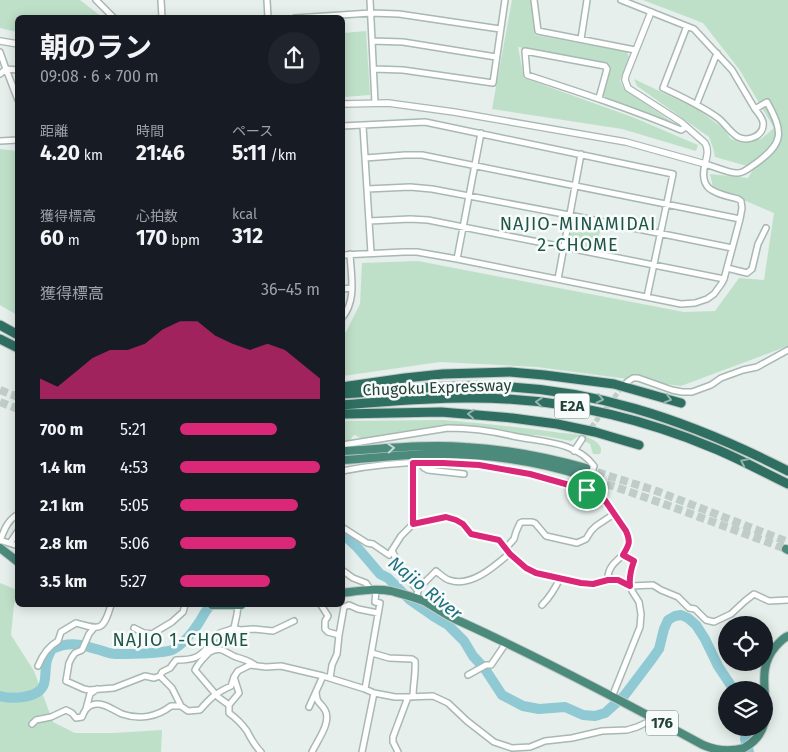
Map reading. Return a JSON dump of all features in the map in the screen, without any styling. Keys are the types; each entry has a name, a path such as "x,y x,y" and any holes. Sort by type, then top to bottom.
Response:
{"highway":[{"path":"0,325 15,333"},
{"path":"0,339 15,346"},
{"path":"345,387 443,374 510,372 544,374 614,384 681,403"},
{"name":"Chugoku Expressway","path":"345,394 431,387 473,386 550,391 583,396 618,403 687,425 788,471"},
{"name":"Chugoku Expressway","path":"345,405 471,398 549,402 613,414 683,436 722,452 788,484"},
{"path":"345,414 441,412 493,416 557,424 595,432 639,445"},
{"path":"345,451 418,446 465,447 515,452 564,462 585,472 515,459 466,454 430,454 345,460"},
{"path":"0,548 15,560"},
{"name":"176","path":"345,593 373,589 417,594 425,602 453,619 506,643 621,701 704,748 722,752 747,747 759,740 766,731 770,710 766,664 774,648 788,636"}],"street":[{"path":"96,0 111,15"},
{"path":"161,0 162,15"},
{"path":"267,0 268,15"},
{"path":"370,0 375,103"},
{"path":"374,69 403,70 493,83 505,0"},
{"path":"534,0 538,31 636,50"},
{"path":"581,39 587,0"},
{"path":"622,0 694,29 732,70 762,120 762,130 759,134 753,137 738,137 719,119 697,103 663,88 686,26"},
{"path":"345,255 417,252 681,304 699,302 714,294 724,279 740,219 741,201 710,190 706,185 703,177 708,152 705,143 681,122 628,88 625,80 651,12"},
{"path":"341,15 399,14 500,29"},
{"path":"0,41 15,44"},
{"path":"372,41 403,42 496,57"},
{"path":"599,98 607,69 605,66 525,51 527,75 599,98 681,130 686,127"},
{"path":"0,52 15,92"},
{"path":"697,103 717,53"},
{"path":"0,74 6,69 15,70"},
{"path":"345,104 388,103 454,112 626,142 739,174 769,154 777,140 778,125 766,102 755,109"},
{"path":"345,126 425,122 673,174 647,297"},
{"path":"363,126 371,253"},
{"path":"456,259 481,133"},
{"path":"0,141 15,140"},
{"path":"558,279 581,154"},
{"path":"365,158 422,155 740,219"},
{"path":"367,189 410,187 432,189 732,248"},
{"path":"369,221 410,219 463,227 724,279"},
{"path":"727,268 747,273 752,270 758,244 766,228"},
{"path":"345,315 349,310 352,288 350,254"},
{"path":"345,289 352,288"},
{"path":"626,382 633,378 638,378 672,390 692,392 711,385 721,378 757,367 788,350"},
{"path":"345,445 448,428 465,428 504,433 546,441 587,458 594,466 587,490"},
{"path":"574,451 582,439"},
{"path":"413,463 413,524"},
{"path":"345,470 368,466 413,463 479,465 530,474 602,496 629,537 629,546 610,568 608,580"},
{"path":"420,463 428,470 464,474"},
{"path":"506,548 514,540 522,522 532,522 546,536 577,543 586,539 596,526 614,514"},
{"path":"15,516 11,518 0,540 15,545"},
{"path":"345,529 367,543 373,544 388,555 401,536 413,524 446,517 463,524 471,534 499,540 510,554 526,568 536,573 587,584 618,580 630,586 653,585 678,597 689,608 695,610 706,620 714,622 731,614 754,594 769,601 788,600"},
{"path":"10,543 15,536"},
{"path":"392,550 400,569 417,594"},
{"path":"417,594 419,588 436,571 448,580 465,581 480,576 510,554"},
{"path":"612,697 640,627 641,614 639,602 630,586 631,569 634,561 623,555"},
{"path":"345,572 353,578 366,583 373,589 375,602 380,603 365,689"},
{"path":"542,605 554,591 560,578"},
{"path":"345,606 347,605 378,613"},
{"path":"110,607 106,621 94,628 89,634 82,650 75,653 72,657 66,681 84,689 98,689 119,687 145,676 154,678 170,668 176,660 191,660 204,653 215,636 220,632 234,628 240,630 273,631 294,621"},
{"path":"134,628 144,633 152,634 172,622 183,612 184,607"},
{"path":"234,628 239,607"},
{"path":"322,607 328,616 325,621 325,629 328,632 339,635"},
{"path":"330,678 332,665 337,654 344,607"},
{"path":"38,666 40,660 52,645 58,641 60,632 76,623 94,628"},
{"path":"210,653 214,646 238,638 240,630"},
{"path":"468,675 486,665 492,665 506,643"},
{"path":"229,705 218,697 195,668 201,660 214,650 224,650 258,666"},
{"path":"372,653 389,658 412,659 415,661 416,672 410,697 393,737 393,742 398,752"},
{"path":"160,676 172,688 181,706 188,711 200,710 216,693 231,686 238,672 250,665 281,666 330,678 374,693 395,697 433,696 448,703 494,742 512,748 530,747 545,742 602,731 637,728 654,718"},
{"path":"309,707 323,676"},
{"path":"234,677 239,693 229,705 229,713 242,724 254,746 261,752"},
{"path":"32,724 36,720 51,717 66,710 76,718 82,717 90,694 98,689"},
{"path":"312,752 324,732 326,714 325,709 317,701 316,692"},
{"path":"362,752 374,693"},
{"path":"86,709 92,705 102,705 124,714 138,717 155,716 171,706 181,706"}],"green space":[{"path":"0,0 80,0 99,15 15,15 15,32 0,28"},
{"path":"512,0 531,0 535,35 627,52 629,57 620,81 624,89 675,124 603,96 611,68 605,63 518,47 524,78 635,118 698,145 696,151 622,129 492,109"},
{"path":"643,0 788,0 788,346 681,386 537,367 440,362 345,376 345,332 360,304 362,263 418,261 684,312 715,311 739,278 764,280 774,213 713,187 710,174 748,178 754,168 715,157 709,137 637,86 634,79 697,109 723,128 731,139 742,142 761,139 774,128 739,69 703,23"},
{"path":"366,31 370,95 345,97 345,33"},
{"path":"0,149 15,151 15,314 0,305"},
{"path":"572,222 601,226 596,250 573,245 569,238"},
{"path":"444,420 500,425 581,435 597,442 601,451 600,454 593,454 590,444 577,437 571,441 456,425 363,440 355,435 350,440 345,441 345,421"},
{"path":"0,583 15,589 11,635 34,671 53,722 75,733 162,730 161,752 0,752"}],"waterway":[{"name":"Najio River","path":"345,536 380,574 388,578 410,600 448,625 464,641 502,695 523,706 539,709 565,707 583,715 595,716 605,713 624,696 659,649 668,620 681,615 696,625 728,681"},
{"name":"Najio River","path":"0,696 11,698 25,697 37,693 45,681 48,656 52,649 60,646 74,644 88,646 109,653 122,654 152,653 174,649 191,634 209,607"},
{"name":"Najio River","path":"746,736 749,752"}],"tunnel":[{"path":"582,439 623,386"},
{"path":"0,390 15,396"},
{"path":"0,402 15,408"},
{"path":"586,468 654,490 788,542"},
{"path":"584,476 786,549"}],"district":[{"name":"NAJIO-MINAMIDAI 2-CHOME","path":"578,234"},
{"name":"NAJIO 1-CHOME","path":"181,640"}],"route":[{"path":"413,463 479,465 530,474 587,490 602,496 629,537 629,546 623,555 634,561 631,569 630,586 618,580 608,580 593,584 581,583 536,573 526,568 510,554 499,540 471,534 463,524 446,517 413,524 413,463"}]}
